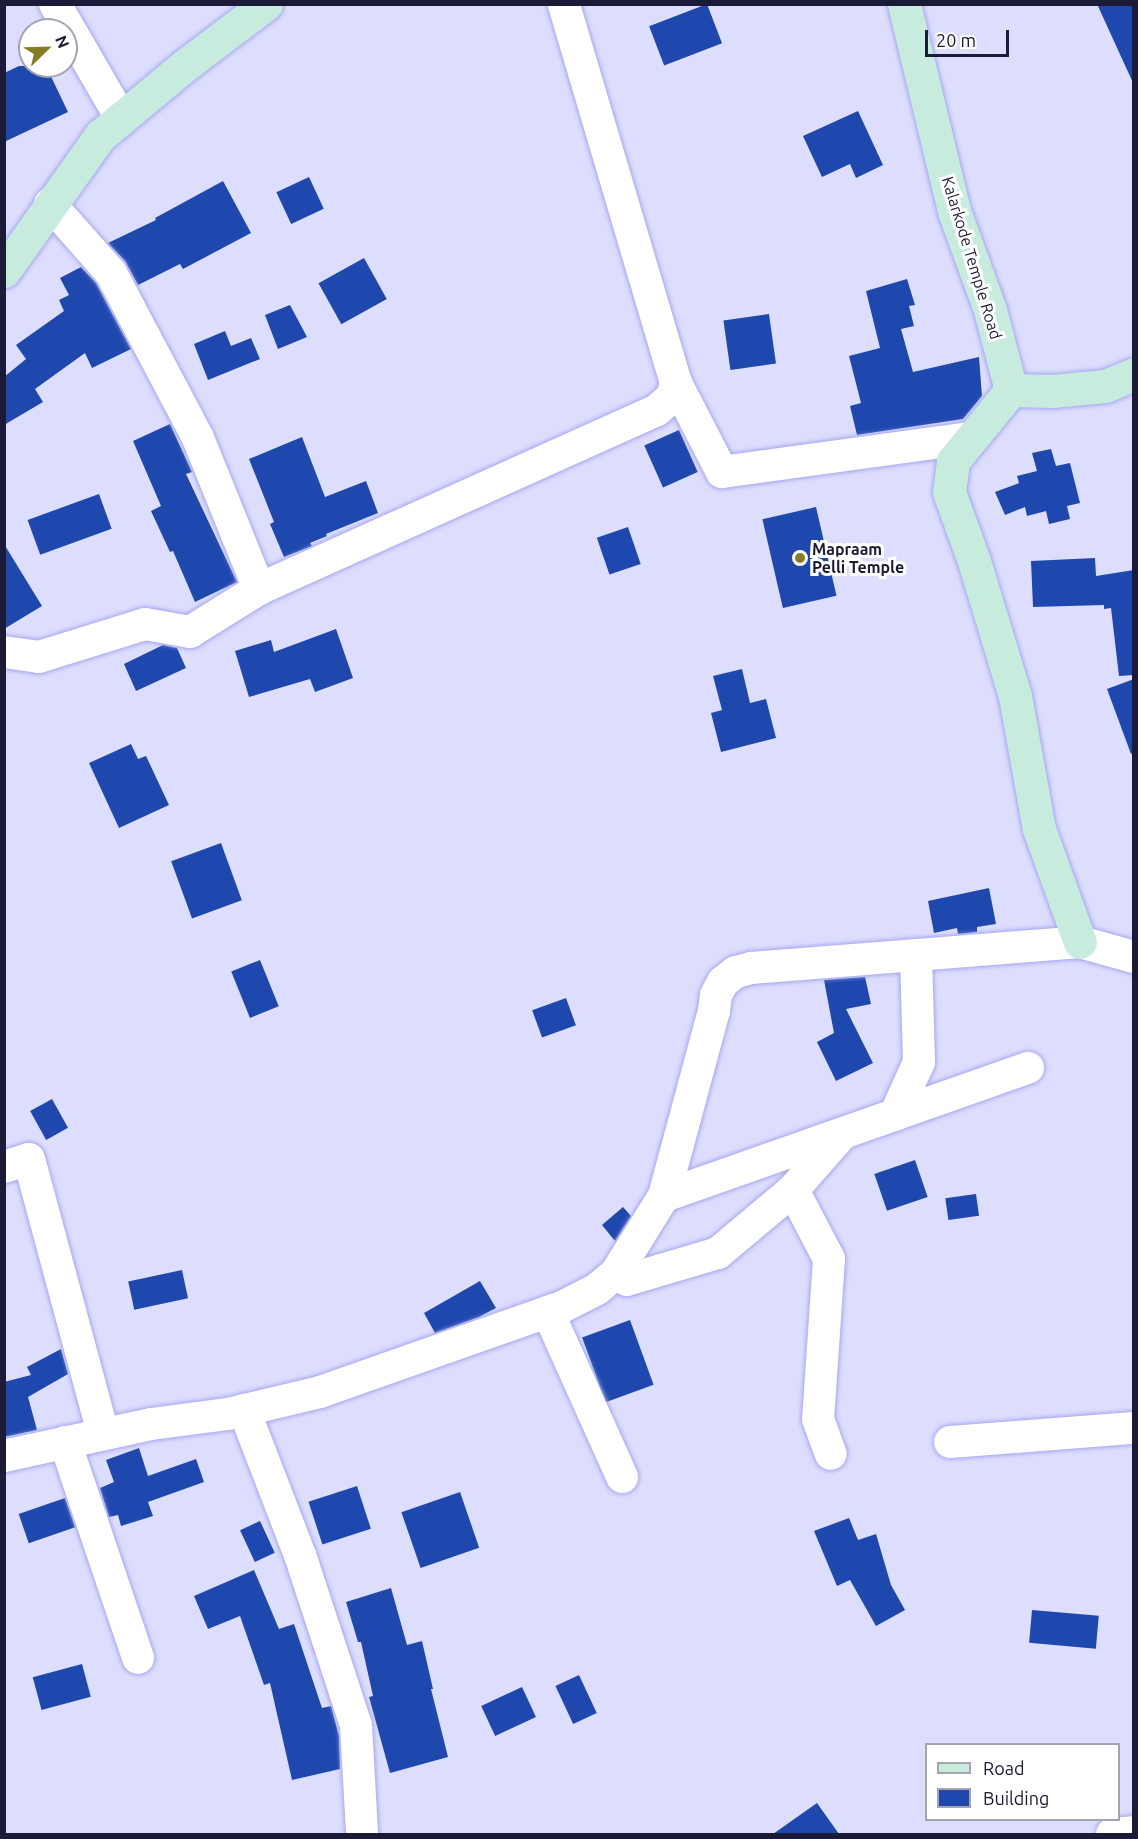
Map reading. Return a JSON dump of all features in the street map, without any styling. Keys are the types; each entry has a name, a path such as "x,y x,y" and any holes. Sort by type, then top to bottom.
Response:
{"main road":[{"path":"4,271 100,136 184,66 266,4"},
{"name":"Kalarkode Temple Road","path":"904,4 954,211 990,310 1011,390"},
{"path":"1080,942 1040,829 1015,696 974,561 950,492 953,460 1011,390 1052,391 1105,386 1134,374"}],"street":[{"path":"55,4 121,118"},
{"path":"564,4 676,383 722,472 970,438"},
{"path":"50,204 111,273 198,438 259,590"},
{"path":"4,652 39,657 145,624 190,632 259,590 657,410 672,397 676,383"},
{"path":"4,1456 103,1434 244,1410 320,1392 548,1312 597,1289 616,1273 664,1196 714,1011 716,995 723,982 736,972 751,968 1080,942 1134,957"},
{"path":"895,1115 919,1062 916,955"},
{"path":"664,1196 1028,1068"},
{"path":"616,1273 627,1280 718,1253 793,1190 843,1133"},
{"path":"4,1167 29,1159 103,1434"},
{"path":"793,1190 829,1259 818,1419 831,1454"},
{"path":"548,1312 621,1477"},
{"path":"244,1410 300,1555 356,1725 362,1834"},
{"path":"950,1442 1134,1428"},
{"path":"65,1442 138,1658"},
{"path":"1112,1834 1134,1832"}],"building":[{"path":"707,4 722,43 664,65 649,26"},
{"path":"1097,4 1134,4 1134,85"},
{"path":"18,66 18,78 52,78 68,112 4,142 4,73"},
{"path":"858,111 883,165 856,178 850,164 822,177 803,136"},
{"path":"309,177 324,209 291,224 276,192"},
{"path":"223,181 251,233 183,269 180,264 138,285 125,261 108,243 156,220 155,218"},
{"path":"364,258 387,299 341,324 319,283"},
{"path":"81,267 96,283 131,349 92,368 85,353 35,389 43,402 4,425 4,377 26,359 16,345 64,311 59,300 69,295 60,278"},
{"path":"907,279 915,305 909,306 914,326 901,329 913,372 979,357 982,396 963,419 857,435 850,406 861,403 849,356 880,348 866,291"},
{"path":"290,305 307,337 278,349 265,315"},
{"path":"769,314 776,364 730,370 723,320"},
{"path":"225,331 231,346 251,338 260,359 208,380 194,344"},
{"path":"170,424 192,472 186,474 237,582 195,602 173,551 170,552 151,511 161,506 133,441"},
{"path":"679,430 698,472 663,487 644,445"},
{"path":"302,437 325,497 366,481 378,513 326,534 327,536 310,543 312,546 284,557 270,524 274,522 249,459"},
{"path":"1051,449 1056,466 1070,463 1080,503 1067,506 1070,519 1049,524 1046,511 1027,516 1025,507 1005,515 995,492 1019,483 1017,476 1037,471 1032,453"},
{"path":"99,494 112,529 40,555 28,520"},
{"name":"Mapraam Pelli Temple","path":"816,507 836,596 783,608 762,519"},
{"path":"628,527 641,564 609,575 597,538"},
{"path":"4,544 42,606 4,629"},
{"path":"1095,558 1096,576 1134,570 1134,675 1119,676 1111,608 1104,609 1104,605 1033,607 1031,561"},
{"path":"336,629 353,678 315,692 310,679 249,697 235,651 271,640 274,652"},
{"path":"163,645 177,648 186,668 136,691 124,664"},
{"path":"742,669 750,703 766,699 776,738 721,752 711,713 722,710 713,676"},
{"path":"1134,679 1134,753 1131,754 1107,689"},
{"path":"131,744 138,759 146,756 169,805 119,828 89,763"},
{"path":"221,843 242,900 192,918 171,861"},
{"path":"989,888 996,924 977,927 977,932 958,934 957,928 934,933 928,901"},
{"path":"260,960 279,1006 250,1018 231,972"},
{"path":"865,977 871,1004 846,1009 873,1063 836,1081 817,1042 834,1033 824,980"},
{"path":"566,998 576,1025 542,1038 532,1010"},
{"path":"52,1099 68,1128 46,1140 30,1111"},
{"path":"915,1160 928,1197 887,1211 874,1174"},
{"path":"976,1194 979,1216 948,1220 945,1198"},
{"path":"623,1207 631,1216 615,1241 602,1225"},
{"path":"182,1270 188,1298 134,1310 128,1281"},
{"path":"480,1281 496,1308 479,1317 435,1333 424,1313"},
{"path":"630,1320 654,1385 606,1402 582,1337"},
{"path":"61,1349 68,1374 28,1397 37,1430 4,1437 4,1382 31,1375 27,1367"},
{"path":"139,1448 148,1476 196,1459 204,1482 148,1502 153,1516 121,1526 118,1515 109,1517 100,1488 114,1482 106,1460"},
{"path":"357,1486 371,1529 322,1545 308,1502"},
{"path":"460,1492 479,1548 421,1568 401,1512"},
{"path":"65,1498 75,1527 29,1543 19,1514"},
{"path":"849,1518 858,1540 876,1534 891,1585 905,1610 876,1626 850,1580 837,1586 814,1531"},
{"path":"260,1521 275,1553 255,1562 240,1530"},
{"path":"254,1570 279,1629 294,1624 322,1708 331,1706 339,1736 340,1769 292,1780 270,1683 264,1685 240,1616 208,1629 194,1596"},
{"path":"391,1588 407,1645 422,1641 448,1757 390,1773 369,1697 373,1696 361,1642 358,1642 346,1602"},
{"path":"1032,1610 1099,1616 1096,1649 1029,1643"},
{"path":"82,1664 91,1697 42,1710 33,1677"},
{"path":"579,1675 597,1713 573,1724 555,1686"},
{"path":"522,1687 536,1717 495,1736 481,1706"},
{"path":"817,1803 839,1834 773,1834"}],"place":[{"name":"Mapraam Pelli Temple","path":"800,558"}]}
